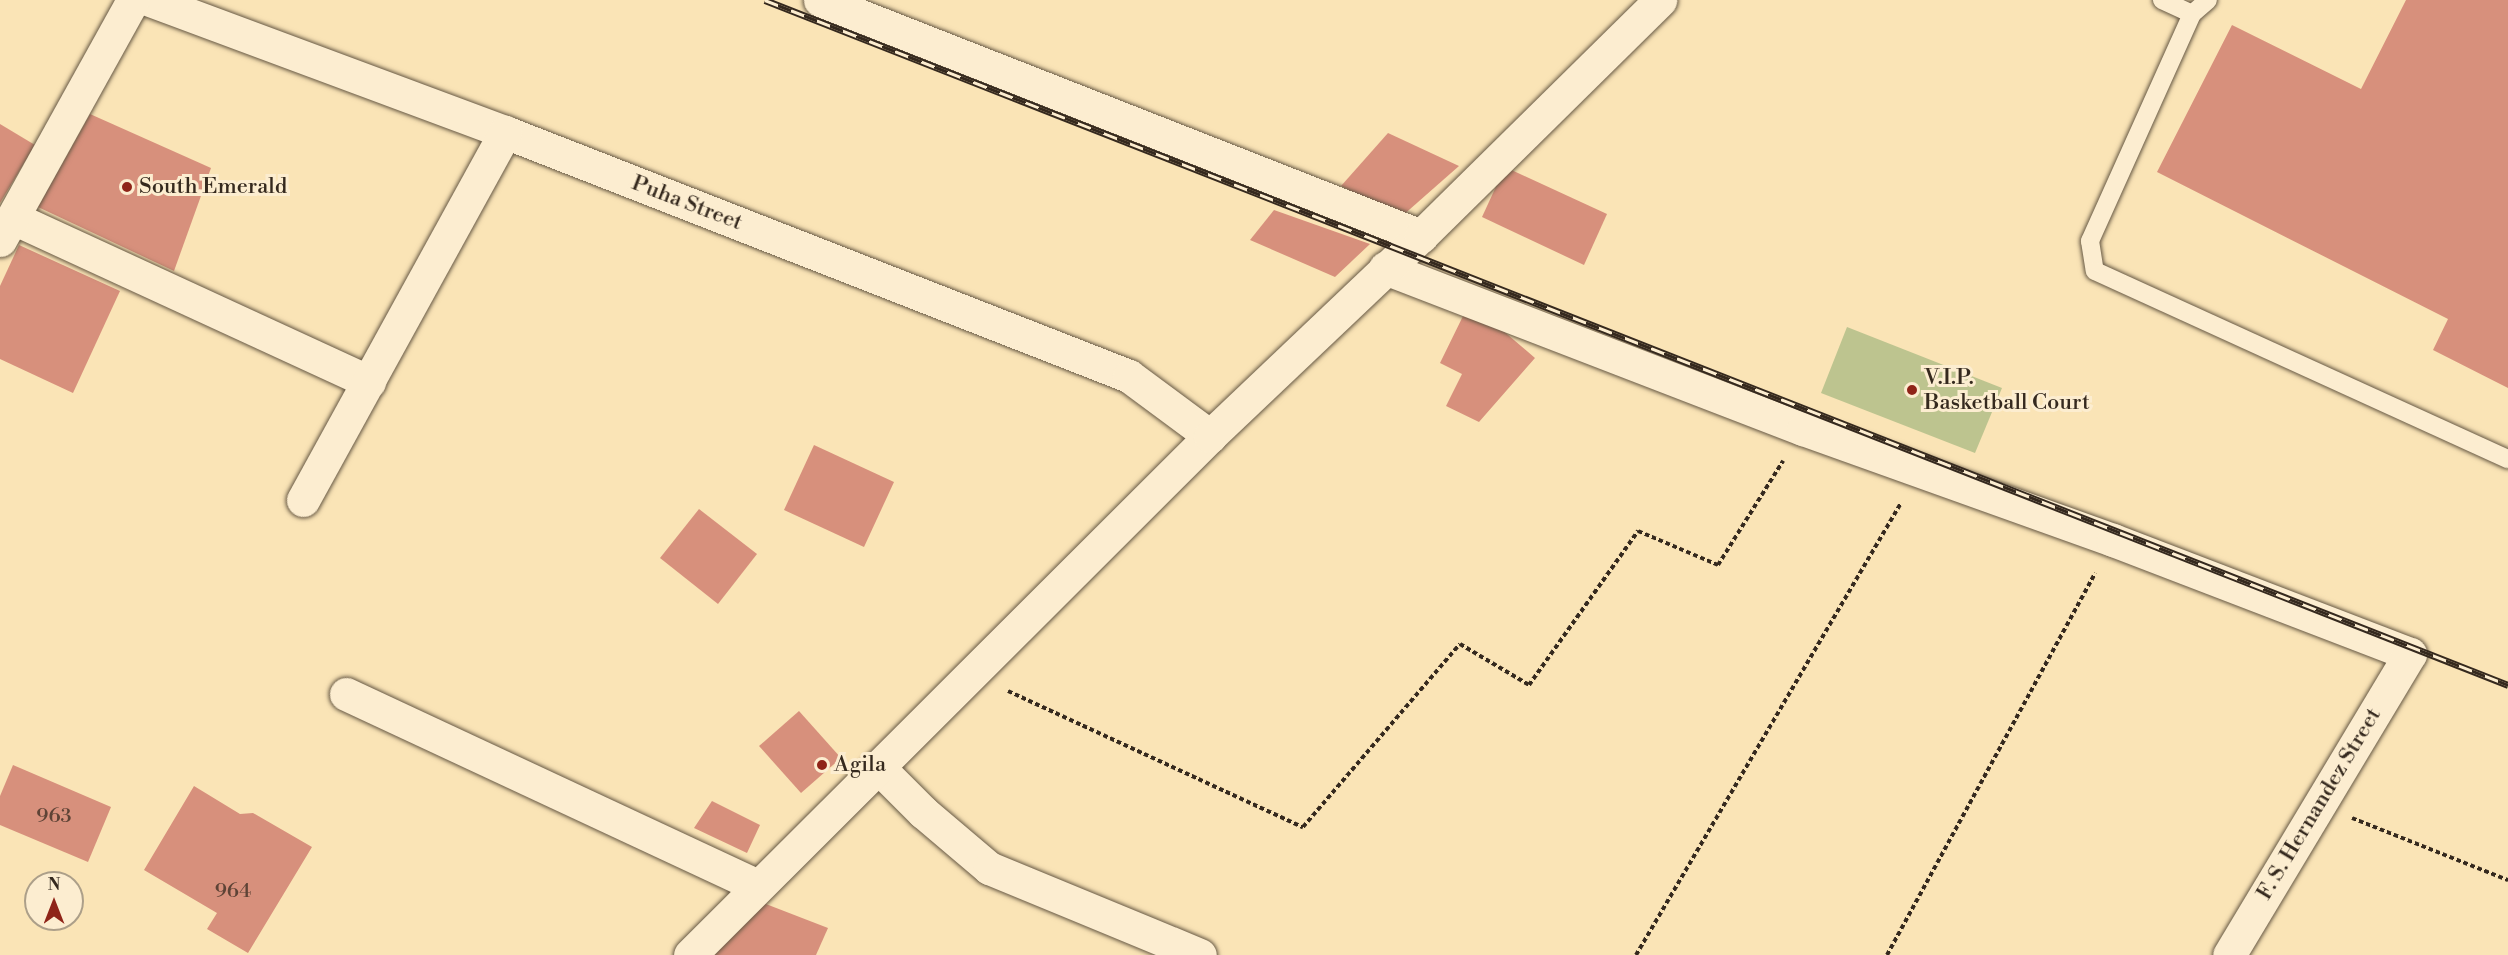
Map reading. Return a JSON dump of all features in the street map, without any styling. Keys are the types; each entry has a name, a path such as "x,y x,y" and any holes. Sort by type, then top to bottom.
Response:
{"street":[{"path":"133,0 6,229 369,382"},
{"name":"Puha Street","path":"150,0 505,132 1129,376 1210,436"},
{"path":"820,0 1421,236"},
{"path":"690,955 756,885 878,767 1210,436 1421,236 1660,0"},
{"path":"303,500 505,132"},
{"path":"1385,268 1803,429 2113,540"},
{"name":"F. S. Hernandez Street","path":"2113,540 2410,654 2229,955"},
{"path":"346,694 756,885"},
{"path":"878,767 923,812 989,868 1200,955"}],"lane":[{"path":"2162,0 2192,14"},
{"path":"2208,0 2192,14 2090,241 2095,271 2508,459"}],"path":[{"path":"972,674 1303,827 1460,644 1529,685 1638,531 1718,565 1803,429"},
{"path":"1636,955 1920,471"},
{"path":"1887,955 2113,540"},
{"path":"2318,805 2508,880"}],"green space":[{"name":"V.I.P. Basketball Court","path":"1847,327 2002,388 1975,453 1821,393"}],"building":[{"path":"2406,0 2508,0 2508,388 2433,350 2448,319 2157,172 2232,25 2361,89"},
{"name":"South Emerald","path":"90,114 211,168 174,271 38,207"},
{"path":"0,124 35,145 0,203"},
{"path":"1388,133 1459,166 1401,217 1341,186"},
{"path":"1505,167 1607,214 1584,265 1482,217"},
{"path":"1274,210 1370,244 1335,277 1250,240"},
{"path":"19,245 120,291 73,393 0,359 0,286"},
{"path":"1465,312 1501,329 1535,358 1479,422 1446,406 1462,374 1440,363"},
{"path":"814,445 894,482 864,547 784,510"},
{"path":"699,509 757,554 718,604 660,558"},
{"path":"799,711 841,758 801,793 759,746"},
{"path":"13,765 111,807 88,862 0,825 0,796"},
{"path":"194,786 240,814 253,813 312,847 248,953 207,929 217,913 144,870"},
{"path":"712,801 760,825 747,853 694,828"},
{"path":"761,902 828,928 816,955 707,955"}],"railway":[{"path":"765,0 2508,685"}],"place":[{"name":"South Emerald","path":"127,187"},
{"name":"V.I.P. Basketball Court","path":"1912,390"},
{"name":"Agila","path":"822,765"}]}
